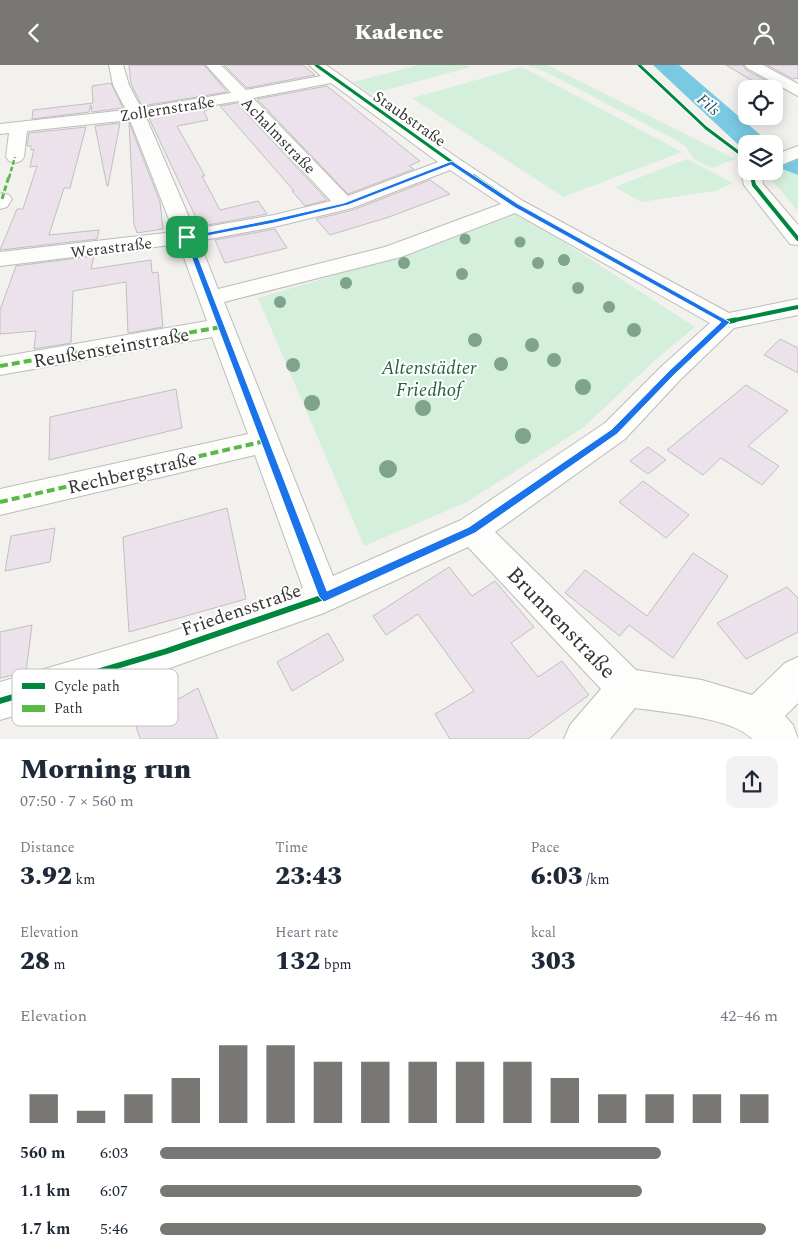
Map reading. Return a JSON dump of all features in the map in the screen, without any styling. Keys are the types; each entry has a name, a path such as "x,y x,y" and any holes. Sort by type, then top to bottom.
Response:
{"street":[{"path":"116,65 121,85 136,114 187,237 324,597"},
{"name":"Achalmstraße","path":"213,65 346,204"},
{"name":"Staubstraße","path":"316,65 452,163 516,205 726,322"},
{"path":"752,65 798,91"},
{"name":"Zollernstraße","path":"0,129 136,114 332,78"},
{"path":"15,157 19,127"},
{"path":"783,158 798,151"},
{"name":"Werastraße","path":"2,264 187,237 274,221 346,204 452,163"},
{"path":"753,180 754,185 795,243"},
{"path":"210,298 393,252 516,205"},
{"path":"726,322 798,307"},
{"name":"Friedensstraße","path":"107,669 167,651 324,597 472,530 614,431 726,322"},
{"name":"Reußensteinstraße","path":"0,366 221,327"},
{"name":"Rechbergstraße","path":"0,502 265,441"},
{"name":"Brunnenstraße","path":"472,530 626,688 584,739"},
{"path":"626,688 702,699 768,727 798,676"},
{"name":"Friedensstraße","path":"0,701 12,697"}],"green space":[{"path":"419,65 466,65 471,67 371,94 353,82"},
{"path":"526,65 547,65 735,159 712,168 695,160 686,147 674,139 546,72"},
{"path":"522,67 682,152 563,197 412,98"},
{"path":"687,159 733,183 715,191 641,202 615,187"},
{"path":"783,170 798,175 798,211 772,180 783,180"},
{"name":"Altenstädter Friedhof","path":"516,211 695,327 653,362 584,427 467,502 364,546 258,298 407,254"}],"building":[{"path":"129,65 204,65 227,92 142,106 131,84"},
{"path":"224,65 303,65 315,75 247,88"},
{"path":"726,65 743,65 746,70 765,80 751,80"},
{"path":"767,65 798,65 798,78 793,79"},
{"path":"111,83 123,108 92,112 91,105 89,112 32,119 33,110 93,103 92,86"},
{"path":"327,86 420,161 409,166 414,169 348,194 257,99"},
{"path":"237,103 327,200 305,206 220,106"},
{"path":"210,108 204,112 208,120 177,126 205,176 202,176 220,210 258,201 267,214 208,225 207,222 199,224 149,118"},
{"path":"129,122 160,202 163,229 137,233 134,224"},
{"path":"120,123 108,186 107,186 95,126"},
{"path":"86,127 70,188 64,188 49,235 99,230 97,239 0,250 17,209 23,209 37,166 30,167 34,149 31,150 31,146 27,146 29,133"},
{"path":"430,180 450,194 389,217 330,235 316,219 353,210"},
{"path":"275,229 287,248 225,263 215,240"},
{"path":"94,256 91,269 151,260 152,273 158,272 163,327 128,333 126,282 73,291 71,343 34,349 36,331 0,334 0,310 16,266"},
{"path":"780,339 798,348 798,373 764,355"},
{"path":"746,385 788,411 748,446 779,466 762,485 721,458 703,475 667,450"},
{"path":"176,389 182,428 49,460 50,417"},
{"path":"648,447 666,460 648,474 630,461"},
{"path":"643,481 689,515 666,538 619,502"},
{"path":"227,508 246,599 129,632 123,537"},
{"path":"55,528 50,562 5,571 11,536"},
{"path":"693,553 728,576 673,658 629,625 620,636 565,593 585,570 647,616"},
{"path":"449,567 472,596 495,581 534,627 511,643 538,677 562,661 589,695 528,739 450,739 435,714 474,691 418,614 386,635 373,616"},
{"path":"787,587 798,598 798,632 746,659 717,623"},
{"path":"32,625 26,669 12,669 12,675 0,678 0,632"},
{"path":"328,633 344,660 292,691 277,662"},
{"path":"198,688 218,739 140,739 136,726 178,726 178,699"}],"waterway":[{"name":"Fils","path":"665,65 744,135"},
{"name":"Fils","path":"783,159 798,166"}],"marked path":[{"path":"2,199 15,157"},
{"path":"187,237 324,597"},
{"path":"0,366 221,327"},
{"path":"0,502 265,441"}],"cycle path":[{"path":"316,65 452,163 516,205 726,322"},
{"path":"639,65 706,128 738,152"},
{"path":"753,180 754,185 798,239"},
{"path":"107,669 167,651 324,597 472,530 615,431 671,373 726,322 798,307"},
{"path":"0,701 12,697"}],"route":[{"path":"452,163 516,205 726,322 614,431 472,530 324,597 187,237 274,221 346,204 452,163"}]}
